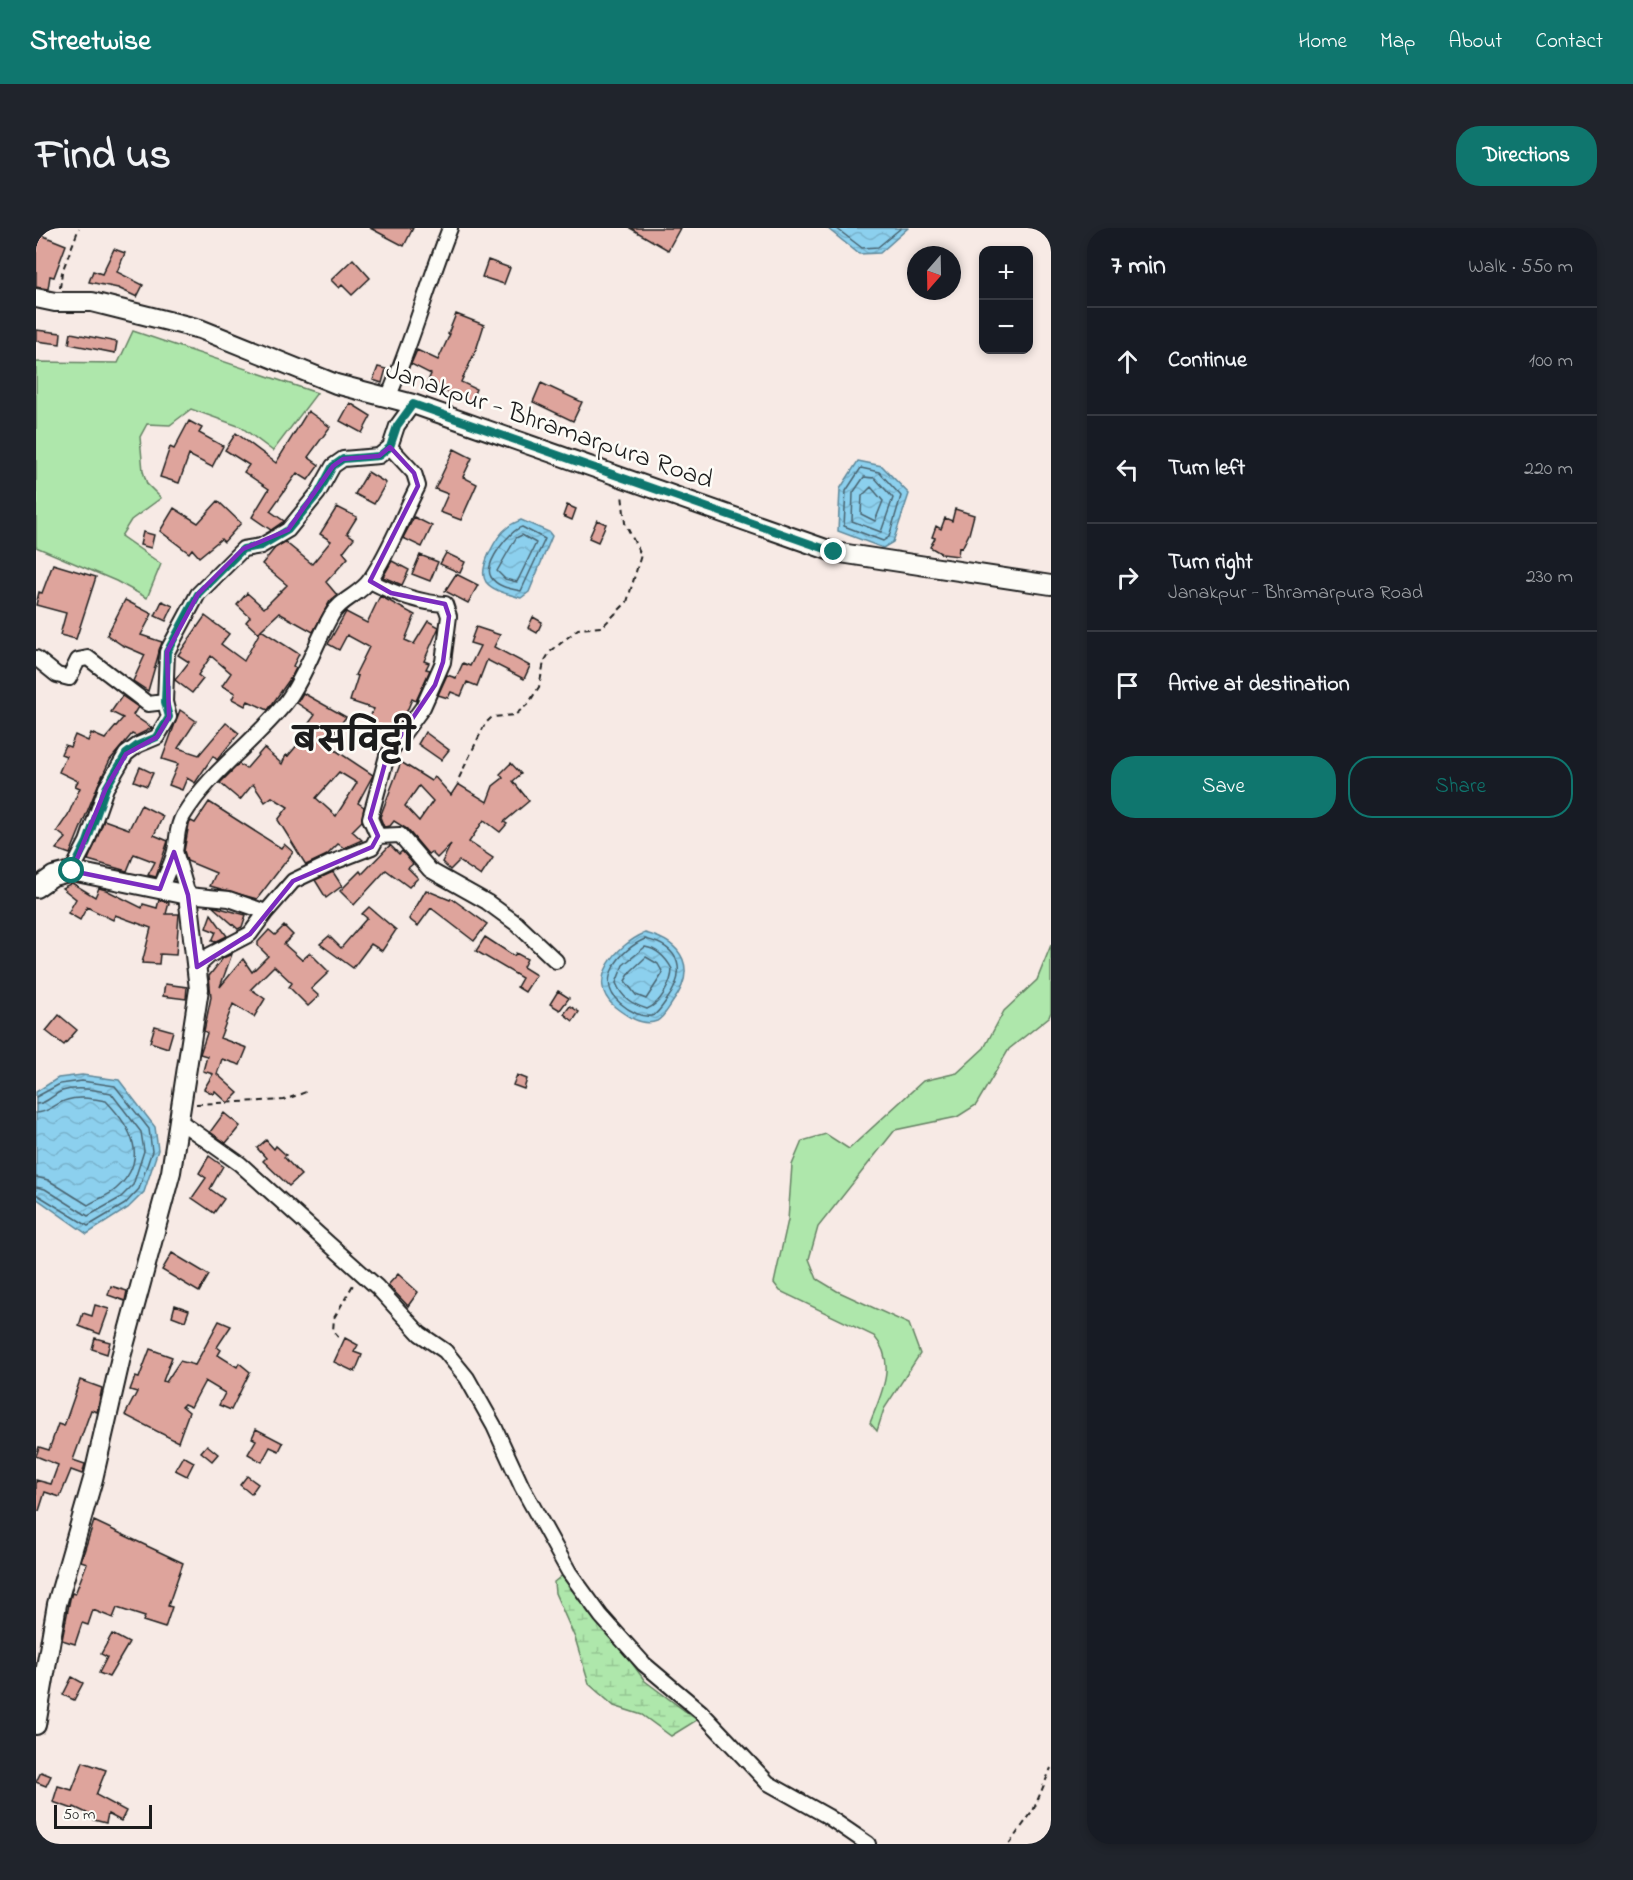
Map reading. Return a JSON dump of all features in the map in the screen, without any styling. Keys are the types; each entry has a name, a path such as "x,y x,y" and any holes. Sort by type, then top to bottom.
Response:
{"street":[{"path":"388,398 407,353 430,278 450,228"},
{"name":"Janakpur - Bhramarpura Road","path":"36,298 56,302 93,302 200,329 336,384 413,404 834,552 1051,585"},
{"path":"72,871 87,842 106,788 126,754 138,745 157,737 169,717 165,702 167,652 198,594 216,573 243,549 261,546 288,530 318,494 333,466 343,459 379,456 390,447 397,426 413,404"},
{"path":"160,889 175,851 176,831 183,816 233,755 256,735 286,702 300,681 331,615 342,601 370,581 418,486 414,472 390,447"},
{"path":"370,581 391,592 430,603 445,604 449,616 443,662 435,685 416,719 387,756 370,818 378,836"},
{"path":"36,658 57,675 69,678 78,660 88,658 148,704 165,702"},
{"path":"378,836 400,835 430,870 487,903 517,924 556,961"},
{"path":"197,967 210,955 250,934 294,881 331,862 372,847 378,836"},
{"path":"36,1725 57,1604 93,1479 121,1357 171,1172 199,990 188,895 175,851"},
{"path":"36,888 53,876 72,871 188,895 229,899 266,912"},
{"path":"180,1112 360,1272 420,1334 445,1351 467,1378 569,1572 601,1616 644,1664 701,1713 768,1783 827,1816 868,1844"}],"path":[{"path":"56,302 62,272 79,228"},
{"path":"459,778 485,724 492,717 515,715 528,704 539,687 544,662 550,652 578,629 602,627 627,602 641,555 625,523 621,479"},
{"path":"180,1112 284,1100 306,1092"},
{"path":"338,1337 333,1331 334,1318 360,1272"},
{"path":"1009,1844 1033,1811 1051,1768"}],"highlighted area":[{"path":"390,447 414,473 418,486 370,581 391,593 445,604 449,616 443,662 435,685 387,756 370,818 378,836 372,847 293,881 250,934 197,967 188,895 174,852 160,889 72,871 106,788 126,754 157,737 169,717 167,652 198,594 243,549 288,530 333,466 343,459 379,456"}],"green space":[{"path":"133,331 317,393 273,451 241,427 191,409 170,425 147,424 140,437 143,471 147,484 161,498 131,520 121,536 161,564 147,598 116,581 36,547 36,362 118,363"},
{"path":"1051,945 1051,1012 1049,1017 1009,1049 976,1105 957,1117 895,1130 818,1227 809,1259 817,1279 837,1291 909,1324 920,1354 884,1409 877,1431 870,1423 882,1390 886,1368 885,1357 874,1336 780,1291 774,1283 788,1220 792,1165 802,1141 826,1134 849,1149 923,1081 957,1073 984,1048 1004,1011 1037,980"},
{"path":"564,1574 568,1584 606,1628 645,1681 697,1720 671,1736 642,1715 614,1706 589,1684 575,1638 555,1593 554,1582"}],"water":[{"path":"827,228 908,228 880,253 859,254"},
{"path":"858,461 882,466 909,494 893,542 883,548 838,531 840,489"},
{"path":"521,520 549,532 552,536 529,592 521,598 493,588 486,582 484,569 499,537 509,526"},
{"path":"645,933 670,944 678,951 685,969 680,991 663,1016 652,1022 634,1019 619,1010 606,997 603,986 608,964 615,954"},
{"path":"82,1075 119,1080 155,1127 158,1150 144,1192 128,1208 87,1234 36,1198 36,1092 58,1078"}],"building":[{"path":"370,228 413,228 404,246"},
{"path":"630,228 680,228 668,250"},
{"path":"36,233 66,245 54,277 50,276 48,289 36,287"},
{"path":"114,249 125,253 117,272 143,285 137,297 118,288 89,282 93,271 102,274"},
{"path":"353,259 370,278 352,295 342,285 339,288 331,280"},
{"path":"488,260 510,268 504,284 482,277"},
{"path":"456,314 484,325 476,350 461,382 476,389 470,403 427,383 431,374 411,364 417,350 438,360"},
{"path":"36,330 61,333 60,344 36,341"},
{"path":"71,333 117,342 115,353 69,344"},
{"path":"378,367 386,369 382,383 373,380"},
{"path":"541,383 582,402 573,421 533,402"},
{"path":"350,403 371,416 362,433 340,421"},
{"path":"308,411 330,427 308,457 319,465 308,480 297,473 270,511 284,521 271,530 252,517 269,489 244,472 249,465 225,450 236,433 276,463"},
{"path":"189,421 202,428 199,433 223,446 212,467 189,455 179,483 160,477 170,447 174,449"},
{"path":"454,449 472,458 463,477 477,484 461,520 440,512 448,494 435,489"},
{"path":"368,472 386,483 374,504 355,494"},
{"path":"218,501 241,523 224,542 221,539 199,557 192,549 189,553 160,531 174,508 198,523"},
{"path":"567,505 576,509 572,520 563,516"},
{"path":"337,507 357,517 347,533 354,538 343,552 348,558 326,582 337,595 330,601 313,632 279,613 258,633 246,622 250,617 237,605 247,593 264,608 287,585 262,564 275,548 285,542 312,564 331,541 320,534"},
{"path":"955,509 974,515 969,534 962,548 959,547 958,556 942,554 930,547 935,538 932,537 936,526 941,529 945,518 952,521"},
{"path":"414,517 432,526 422,547 403,538"},
{"path":"597,520 606,524 598,542 589,538"},
{"path":"143,532 154,535 151,548 140,545"},
{"path":"446,553 465,562 460,573 440,564"},
{"path":"420,555 438,562 430,581 412,574"},
{"path":"392,561 409,570 402,585 383,577"},
{"path":"53,564 96,577 76,639 60,635 66,613 36,605 39,592 42,593"},
{"path":"456,574 478,585 468,603 445,591"},
{"path":"380,596 415,615 405,640 414,644 428,621 439,627 424,661 429,663 426,669 430,670 416,701 412,699 404,718 391,734 368,720 374,709 350,701 358,676 355,675 369,647 347,635 339,650 328,644 346,612 367,623"},
{"path":"125,600 152,614 141,635 162,642 148,691 133,681 145,655 122,645 107,635"},
{"path":"162,601 173,606 166,621 155,616"},
{"path":"205,616 229,634 221,644 244,661 261,630 299,654 293,666 296,668 292,676 268,710 248,701 245,706 232,699 235,693 222,686 231,673 211,656 198,675 203,679 192,693 175,680 189,662 178,655"},
{"path":"533,617 542,622 537,633 528,628"},
{"path":"476,627 500,635 494,647 530,666 524,679 487,660 477,686 467,682 461,696 451,692 448,698 438,695 447,675 456,678 463,663 470,666 480,646 470,643"},
{"path":"303,693 346,717 326,744 373,775 358,803 364,807 362,821 352,831 362,840 344,848 338,844 327,855 306,865 278,820 288,807 272,797 265,802 253,784 240,800 220,783 239,764 246,769 264,748 282,764 286,755 288,756 305,736 301,734 315,715 297,703","holes":["339,772 357,783 336,816 316,798"]},
{"path":"122,696 138,707 133,715 152,728 136,736 132,734 110,760 70,854 56,849 66,838 57,831 68,815 80,788 75,786 78,781 59,772 66,756 61,754 65,745 70,747 75,735 88,741 91,733 105,739 123,718 111,712"},
{"path":"180,710 196,721 178,748 199,755 226,723 239,733 217,760 213,756 195,783 187,778 182,790 169,785 178,764 162,759"},
{"path":"425,732 449,750 441,760 418,744"},
{"path":"401,762 431,781 435,777 451,795 458,784 487,802 493,786 503,778 500,774 511,763 521,774 513,781 529,801 504,822 507,824 500,832 484,820 469,842 493,858 481,876 459,861 450,870 442,862 451,844 437,858 431,852 428,854 407,829 394,821 390,826 384,827 380,817","holes":["419,786 433,801 419,821 405,806"]},
{"path":"140,767 153,773 147,786 134,781"},
{"path":"209,802 281,848 284,844 293,852 257,899 210,886 216,873 187,861 184,851 189,824 191,821 195,823"},
{"path":"141,805 163,816 154,835 168,841 156,877 148,875 155,862 134,854 127,871 88,860 104,820 129,829"},
{"path":"390,845 399,854 402,851 413,864 408,868 418,878 409,887 386,870 354,905 340,891 360,871 362,874"},
{"path":"333,872 342,886 326,898 315,880"},
{"path":"72,883 95,897 99,888 142,908 143,904 157,908 159,900 169,903 166,914 179,914 176,955 160,954 159,964 142,963 151,928 115,915 113,920 87,907 80,920 68,913 76,899 62,888"},
{"path":"426,890 450,900 451,898 487,924 474,941 431,908 418,926 409,919"},
{"path":"212,906 246,915 242,927 238,929"},
{"path":"369,907 396,930 382,951 371,944 353,968 320,944 329,936 341,948 367,918 362,914"},
{"path":"211,914 227,936 215,942 212,941 216,932 206,928"},
{"path":"284,926 293,935 284,944 302,960 310,953 329,972 311,989 319,996 308,1006 289,987 292,983 274,966 251,989 265,999 254,1017 233,1004 220,1038 247,1048 240,1065 222,1059 217,1074 238,1093 228,1103 215,1091 213,1094 204,1089 213,1074 203,1071 207,1056 200,1054 207,1033 204,1031 211,997 209,976 223,958 232,954 220,987 243,959 252,972 268,956 258,946 258,942 269,930 275,935"},
{"path":"485,937 514,956 516,953 527,959 523,967 536,975 525,992 517,987 522,978 476,951"},
{"path":"165,984 187,987 186,999 163,996"},
{"path":"558,991 569,998 560,1010 550,1004"},
{"path":"570,1006 579,1012 573,1021 564,1014"},
{"path":"59,1015 77,1030 64,1045 46,1031"},
{"path":"155,1026 173,1031 168,1048 150,1042"},
{"path":"517,1075 527,1079 524,1089 513,1085"},
{"path":"224,1113 240,1126 226,1143 210,1132"},
{"path":"266,1140 274,1149 276,1146 286,1155 284,1157 301,1175 289,1186 263,1161 266,1158 257,1148"},
{"path":"209,1156 223,1166 210,1189 224,1199 214,1213 192,1198 206,1178 199,1173"},
{"path":"172,1253 209,1275 199,1292 162,1270"},
{"path":"398,1274 418,1292 408,1306 388,1285"},
{"path":"111,1286 127,1291 125,1301 108,1295"},
{"path":"95,1305 109,1309 100,1334 79,1326 83,1313 92,1316"},
{"path":"175,1305 189,1310 185,1321 172,1316"},
{"path":"219,1321 231,1326 217,1347 221,1350 218,1355 237,1367 239,1363 250,1372 231,1410 219,1405 225,1393 205,1381 191,1407 184,1404 182,1406 189,1412 178,1442 125,1415 137,1392 130,1390 135,1377 139,1378 150,1349 172,1357 163,1381 166,1382 180,1361 195,1365"},
{"path":"95,1338 110,1342 107,1354 92,1349"},
{"path":"345,1338 358,1345 354,1352 362,1355 355,1372 334,1362"},
{"path":"80,1380 102,1388 97,1412 91,1410 73,1460 85,1464 83,1472 82,1474 71,1470 60,1497 45,1492 39,1511 36,1511 36,1480 51,1484 58,1465 36,1456 39,1447 49,1450 58,1424 64,1426"},
{"path":"256,1429 283,1443 279,1451 270,1447 262,1462 248,1454 256,1440 252,1438"},
{"path":"207,1445 218,1454 212,1461 201,1452"},
{"path":"183,1456 194,1462 187,1476 175,1470"},
{"path":"247,1476 258,1484 251,1494 240,1485"},
{"path":"94,1521 183,1563 168,1606 172,1607 165,1628 143,1621 145,1617 117,1608 113,1618 93,1610 88,1625 82,1623 75,1644 62,1640 70,1599 72,1593 75,1594 87,1563 81,1561"},
{"path":"112,1634 129,1643 109,1677 99,1673 107,1657 101,1654"},
{"path":"72,1677 83,1683 74,1700 63,1695"},
{"path":"83,1762 106,1770 96,1795 126,1811 121,1821 108,1814 106,1823 94,1820 95,1817 74,1807 73,1809 53,1802 58,1786 72,1790"},
{"path":"41,1772 51,1776 46,1786 36,1782"}],"district":[{"name":"बसविट्टी","path":"354,742"}],"route":[{"path":"72,871 87,842 106,788 126,754 138,745 157,737 169,717 165,702 167,652 198,594 216,573 243,549 261,546 288,530 318,494 333,466 343,459 379,456 390,447 397,426 413,404 834,552"}]}
